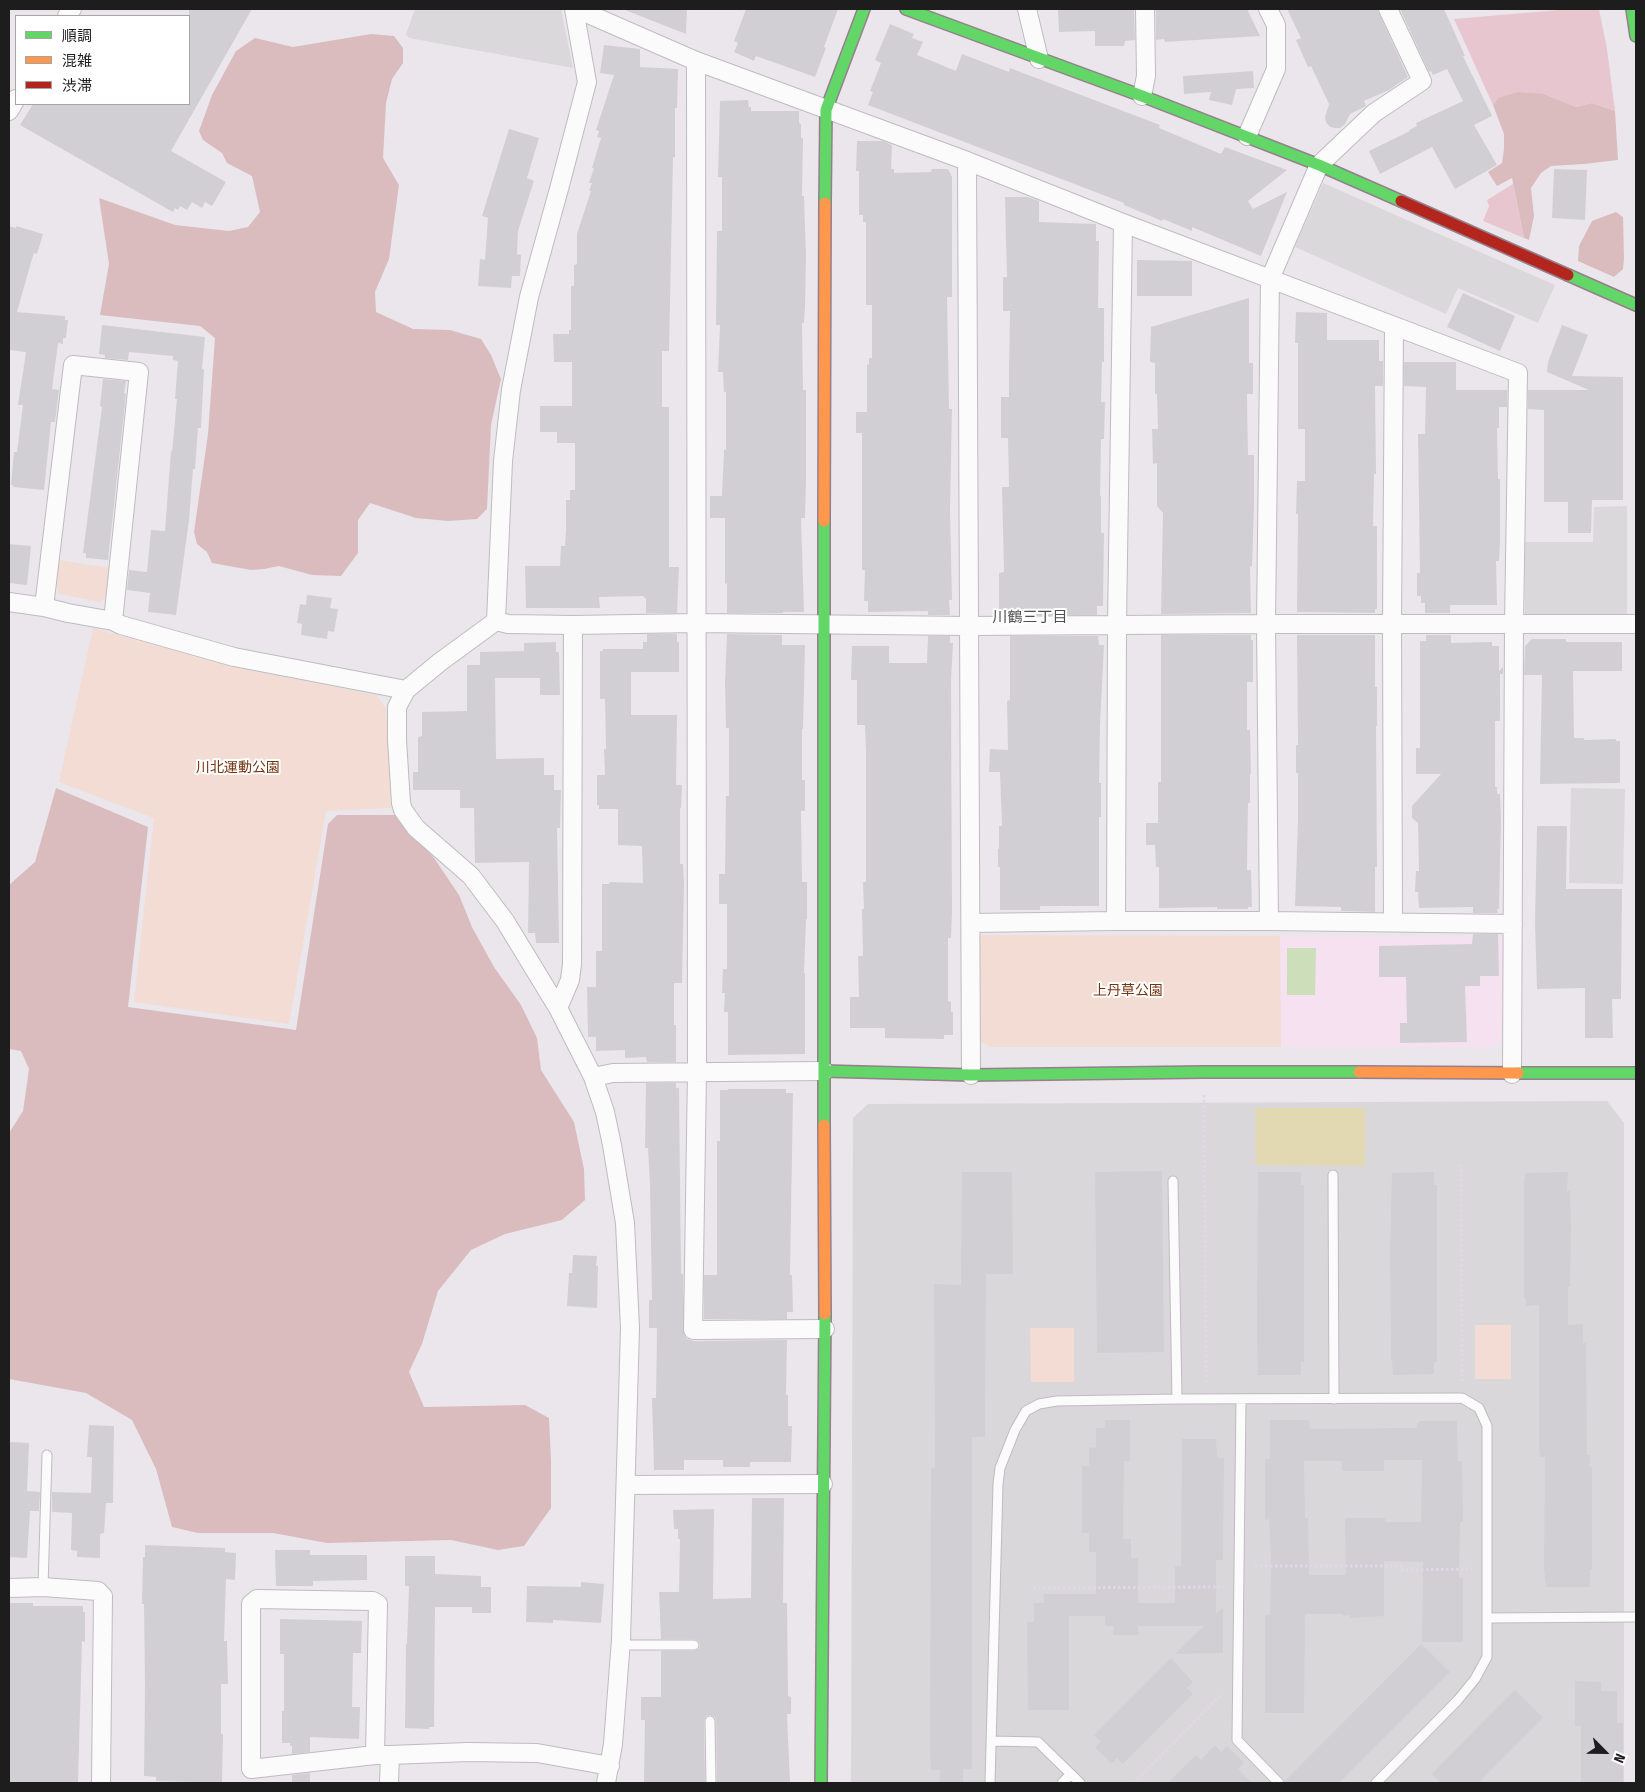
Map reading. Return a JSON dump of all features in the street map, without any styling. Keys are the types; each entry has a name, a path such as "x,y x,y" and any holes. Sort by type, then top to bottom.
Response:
{"street":[{"path":"575,9 696,61 967,161 1123,223 1518,373 1514,624 1512,1074"},
{"path":"496,621 503,461 511,390 529,297 560,189 587,82 575,9"},
{"path":"821,1783 824,1329 823,624 826,110 864,9"},
{"path":"906,9 1142,96 1319,165 1636,305"},
{"path":"1027,9 1039,59"},
{"path":"1142,96 1146,76 1145,9"},
{"path":"1247,136 1276,69 1276,25 1268,9"},
{"path":"1269,921 1266,624 1270,279 1319,165 1374,113 1422,81 1388,9"},
{"path":"1632,9 1636,36"},
{"path":"696,61 697,1072 693,1330 824,1329"},
{"path":"967,161 971,1074"},
{"path":"1116,921 1116,624 1123,223"},
{"path":"1393,922 1394,326"},
{"path":"44,607 73,365 139,372 113,621"},
{"path":"9,602 113,621 121,625 234,656 406,690"},
{"path":"496,621 508,624 573,625 697,623 968,626 1116,624 1636,624"},
{"path":"496,621 440,662 406,690 397,707 401,803 416,828 471,876 505,921 558,1008 593,1077 605,1112 620,1185 625,1223 630,1328 621,1645 610,1766 606,1783"},
{"path":"558,1008 570,980 572,964 573,625"},
{"path":"971,923 1269,921 1513,924"},
{"path":"593,1077 612,1073 697,1072 971,1074 1204,1072 1636,1073"},
{"path":"626,1485 823,1484"},
{"path":"9,1588 98,1591 103,1596 101,1783"},
{"path":"389,1783 382,1755 378,1604 373,1601 257,1599 251,1604 251,1776 382,1755 468,1752 537,1753 610,1766"}],"lane":[{"path":"1333,1175 1334,1399"},
{"path":"1173,1181 1177,1399"},
{"path":"990,1783 998,1484 1000,1468 1026,1411 1039,1404 1057,1401 1462,1398 1479,1408 1487,1426 1487,1657 1475,1679 1457,1701 1376,1783"},
{"path":"1241,1400 1237,1740 1279,1783"},
{"path":"43,1588 47,1455"},
{"path":"1487,1618 1636,1617"},
{"path":"621,1645 694,1646"},
{"path":"710,1721 711,1783"},
{"path":"991,1741 1038,1742 1080,1783"},
{"path":"1062,1783 1071,1774"}],"path":[{"path":"1204,1072 1206,1399"},
{"path":"1461,1164 1462,1398"},
{"path":"1240,1567 1402,1566 1402,1570 1486,1568"},
{"path":"1033,1588 1239,1587"},
{"path":"1134,1783 1238,1678"}],"shaded area":[{"path":"415,9 561,9 573,68 409,38 406,34"},
{"path":"1570,9 1599,9 1607,49 1615,111 1592,103 1576,107 1544,94 1498,98 1493,105 1454,19"},
{"path":"371,34 394,36 403,48 403,63 392,79 386,103 383,158 399,185 389,259 375,292 376,312 413,329 450,330 481,339 491,355 501,379 491,425 487,509 477,519 448,521 416,518 370,503 358,520 358,553 341,576 312,575 279,566 251,570 212,563 207,552 197,544 194,532 208,434 215,338 200,326 100,315 109,264 99,198 175,225 229,231 248,227 260,212 252,176 227,163 222,153 203,140 199,131 212,95 236,51 255,38 293,47"},
{"path":"1518,92 1544,94 1576,107 1592,103 1615,111 1618,160 1551,166 1541,173 1531,188 1534,216 1529,240 1524,238 1512,178 1497,186 1488,172 1502,163 1504,149 1504,134 1493,105 1498,98"},
{"path":"1323,183 1555,285 1538,323 1458,288 1446,314 1295,247"},
{"path":"1513,184 1524,238 1483,221 1489,206 1487,200"},
{"path":"1616,212 1623,217 1624,259 1623,269 1614,277 1578,261 1579,246 1592,221"},
{"path":"1627,506 1627,614 1525,614 1525,542 1593,542 1594,507"},
{"path":"56,788 148,827 128,1007 296,1030 328,824 337,815 396,815 434,858 459,895 472,927 494,967 521,1005 537,1038 541,1070 574,1122 584,1169 585,1200 562,1220 505,1234 471,1250 438,1291 422,1344 409,1372 424,1407 525,1405 549,1418 551,1508 524,1546 498,1550 451,1540 327,1543 273,1533 198,1533 172,1527 156,1469 132,1420 86,1393 9,1379 9,1133 23,1111 29,1069 21,1051 9,1049 9,885 35,862"},
{"path":"1571,788 1625,789 1623,884 1569,883"},
{"path":"1280,936 1497,937 1504,942 1502,1040 1496,1047 1281,1047"},
{"path":"1287,948 1316,948 1315,995 1287,995"},
{"path":"1607,1101 1624,1123 1624,1783 851,1783 853,1118 868,1104"},
{"path":"1255,1108 1365,1108 1365,1166 1256,1165"}],"green space":[{"path":"59,560 110,568 107,596 100,602 60,594 55,585"},
{"name":"川北運動公園","path":"93,628 244,669 376,695 386,709 391,808 326,811 289,1024 134,1002 154,818 59,782"},
{"name":"上丹草公園","path":"982,935 1280,936 1281,1047 991,1047 981,1042 977,1034 976,943"},
{"path":"1475,1325 1511,1325 1511,1379 1475,1379"},
{"path":"1030,1328 1074,1328 1074,1382 1031,1382"}],"building":[{"path":"189,9 252,9 171,151 226,182 212,206 205,202 202,208 192,202 187,210 180,206 178,210 175,208 173,212 20,125 32,105 190,105"},
{"path":"687,9 686,34 625,10"},
{"path":"746,9 838,9 815,77 756,56 754,61 734,52 738,43 734,41"},
{"path":"1058,9 1134,9 1135,40 1125,41 1124,46 1095,46 1095,31 1059,32"},
{"path":"1156,9 1247,9 1260,36 1165,42 1164,39 1156,40"},
{"path":"1287,9 1377,9 1408,77 1389,90 1364,101 1366,106 1350,114 1345,124 1340,128 1330,127 1325,117 1329,104 1311,66 1308,67 1296,40 1301,38"},
{"path":"1400,9 1444,9 1465,56 1463,56 1492,116 1474,125 1497,165 1455,189 1432,147 1380,174 1369,151 1410,131 1417,126 1416,123 1463,101 1447,69 1433,75 1431,71 1429,72"},
{"path":"890,24 914,34 912,38 923,42 917,55 956,71 962,54 1009,72 1010,68 1160,125 1159,128 1221,154 1225,147 1287,170 1248,201 1253,209 1287,192 1261,256 1192,227 1192,231 1163,219 1162,221 1124,205 1124,203 868,105 873,92 870,91 881,63 875,60"},
{"path":"604,45 640,49 640,67 678,69 677,108 675,108 675,157 673,157 669,351 662,351 662,407 669,407 669,567 679,567 677,613 646,613 646,598 644,596 599,597 600,608 526,608 525,566 560,566 561,546 565,546 566,500 570,500 570,490 575,490 575,443 557,443 557,432 540,432 540,406 572,406 572,362 554,362 553,334 569,334 569,330 571,330 571,286 574,286 574,265 577,264 577,234 591,191 589,191 592,183 589,183 601,138 597,137 599,131 596,130 614,75 600,73"},
{"path":"1253,71 1254,88 1236,89 1232,105 1209,100 1211,92 1184,94 1183,76"},
{"path":"748,100 751,111 799,111 801,138 803,138 802,196 804,196 806,257 805,307 804,323 802,323 803,390 806,390 806,481 805,518 801,518 804,612 727,613 725,518 710,518 710,496 722,496 724,450 726,450 726,392 724,392 723,372 718,372 720,325 716,325 717,231 722,231 722,177 718,177 720,101"},
{"path":"509,129 539,138 527,178 534,181 518,231 517,254 521,255 520,276 512,276 511,288 478,286 480,259 485,260 488,218 482,216"},
{"path":"857,141 883,141 892,145 891,169 894,169 894,173 931,172 932,169 948,169 952,177 952,297 947,297 949,409 952,409 950,510 952,600 949,600 950,615 928,615 928,611 868,612 868,601 864,601 865,570 862,570 862,433 856,433 856,412 867,412 867,364 869,365 869,358 872,358 872,305 866,305 866,222 863,222 863,215 859,215 859,171 856,171"},
{"path":"1554,169 1587,170 1585,220 1552,218"},
{"path":"1005,197 1028,197 1039,201 1039,222 1096,224 1096,241 1099,241 1098,308 1104,308 1104,362 1102,362 1101,402 1105,402 1104,439 1101,439 1100,496 1101,533 1104,533 1103,606 1097,606 1097,615 1009,615 1009,613 999,613 999,573 1004,572 1002,487 1009,487 1008,438 1001,438 1001,397 1009,397 1010,311 1003,311 1003,277 1007,277"},
{"path":"9,226 16,228 16,226 43,234 37,254 34,253 31,262 17,312 65,316 65,320 68,320 66,338 63,338 63,344 58,343 52,389 59,390 55,422 51,422 44,490 13,487 11,485 14,452 17,452 23,405 18,405 26,352 9,350"},
{"path":"1137,260 1192,261 1192,296 1137,296"},
{"path":"1463,293 1515,316 1500,351 1447,327"},
{"path":"1249,298 1249,363 1253,363 1253,394 1247,394 1248,455 1254,455 1252,567 1250,566 1251,613 1161,614 1163,513 1157,506 1157,463 1153,464 1152,429 1158,429 1155,363 1150,362 1151,327"},
{"path":"1296,312 1327,313 1327,340 1379,340 1379,361 1383,361 1383,386 1375,386 1376,474 1374,474 1373,526 1377,526 1377,609 1375,609 1375,613 1297,612 1297,481 1305,481 1305,429 1298,429 1298,343 1295,343"},
{"path":"102,325 205,337 202,369 204,369 201,428 198,428 189,520 176,615 148,612 150,593 127,590 129,570 147,572 151,530 165,531 177,399 175,399 178,361 173,360 173,356 129,352 128,360 105,358 105,355 99,354"},
{"path":"1562,325 1588,335 1572,376 1623,377 1623,500 1592,500 1591,533 1568,533 1568,502 1544,502 1544,410 1528,409 1528,390 1589,390 1547,372 1548,362"},
{"path":"1404,362 1456,362 1456,390 1507,390 1507,407 1499,407 1499,428 1497,428 1498,479 1500,479 1500,542 1499,561 1496,561 1497,605 1450,605 1450,613 1425,613 1425,603 1421,603 1421,596 1417,596 1417,573 1420,573 1418,434 1425,434 1426,387 1404,386"},
{"path":"103,379 126,381 108,560 86,558 86,553 83,553 102,407 100,406"},
{"path":"9,544 31,546 27,585 9,583"},
{"path":"307,595 332,598 330,608 338,609 334,632 328,631 327,639 301,635 302,624 297,623 300,604 306,605"},
{"path":"647,634 677,634 677,642 679,642 679,672 631,672 631,715 677,715 676,785 682,785 680,864 683,864 684,884 682,983 674,983 676,1062 647,1062 646,1057 625,1058 625,1050 596,1051 596,1037 588,1037 587,987 596,987 596,951 602,951 602,884 609,884 610,882 643,883 642,846 618,845 618,809 599,809 599,805 597,805 597,775 605,775 604,749 606,749 605,699 600,699 600,651 603,651 603,649 643,649 643,642 647,642"},
{"path":"727,634 782,635 782,645 805,645 802,780 805,780 805,811 801,811 802,882 807,882 804,973 805,1054 728,1055 728,1012 724,1012 725,993 722,993 723,969 727,969 727,904 719,904 719,874 725,874 726,796 729,796 729,728 726,728 725,682"},
{"path":"1161,635 1251,635 1251,640 1253,640 1253,682 1247,682 1247,730 1250,730 1251,774 1250,803 1248,803 1247,870 1251,870 1252,907 1248,907 1248,909 1217,909 1217,907 1159,908 1159,867 1156,867 1155,845 1146,845 1146,823 1158,823 1158,782 1161,782"},
{"path":"1297,635 1375,635 1375,687 1377,687 1377,867 1375,867 1375,912 1341,911 1341,907 1295,906 1298,820 1298,773 1296,773 1296,745 1298,745"},
{"path":"1426,635 1451,635 1451,643 1492,642 1492,646 1499,646 1499,671 1503,667 1503,674 1500,674 1500,721 1495,721 1495,787 1497,787 1497,794 1500,794 1501,820 1498,913 1473,913 1473,907 1419,908 1418,892 1415,892 1416,871 1419,871 1418,823 1412,818 1412,806 1441,774 1416,774 1416,748 1420,748 1420,641 1426,641"},
{"path":"928,636 950,636 950,643 953,643 951,681 952,912 951,938 948,938 948,1001 951,1002 951,1012 953,1012 953,1035 944,1035 944,1039 885,1038 885,1028 850,1028 850,997 859,997 858,956 863,956 863,882 866,882 865,725 857,725 857,680 851,680 852,646 889,646 889,663 927,663"},
{"path":"1010,636 1098,636 1099,645 1104,645 1100,725 1099,783 1101,783 1101,817 1099,817 1099,906 1040,906 1040,910 1000,910 998,849 999,826 1002,826 1000,772 989,772 990,749 1008,750 1007,701 1010,700"},
{"path":"1532,639 1566,639 1566,642 1622,642 1622,671 1573,671 1574,738 1584,738 1584,740 1616,739 1616,741 1620,741 1620,783 1540,784 1542,675 1524,675 1525,646"},
{"path":"556,642 556,652 559,652 560,695 540,695 540,678 495,678 496,759 544,758 544,775 554,775 554,790 561,790 560,828 557,828 559,943 536,943 535,933 528,933 529,862 475,863 474,808 460,808 460,790 413,790 413,772 418,772 418,737 422,736 422,712 467,711 467,665 480,665 480,652 524,651 524,643"},
{"path":"1537,826 1567,826 1566,889 1622,889 1621,999 1612,999 1613,1038 1585,1038 1585,988 1537,989 1535,922"},
{"path":"1473,934 1498,934 1499,976 1480,976 1480,986 1465,986 1467,1042 1400,1043 1400,1023 1407,1023 1406,977 1379,977 1379,946 1472,944"},
{"path":"646,1083 676,1083 676,1088 679,1088 681,1274 683,1274 684,1335 687,1339 693,1341 787,1340 786,1395 788,1395 788,1426 792,1426 791,1462 750,1462 750,1467 723,1467 723,1460 684,1460 684,1470 654,1470 652,1398 656,1398 657,1328 649,1328 649,1300 652,1300 650,1185 648,1148 645,1148"},
{"path":"786,1089 786,1093 793,1093 790,1275 792,1275 793,1312 787,1312 787,1319 704,1319 704,1275 717,1275 717,1141 720,1141 720,1090"},
{"path":"1162,1171 1164,1352 1097,1353 1095,1172"},
{"path":"962,1172 1012,1172 1013,1274 986,1274 985,1437 972,1437 972,1769 963,1769 963,1783 939,1783 940,1770 931,1770 930,1747 931,1468 935,1468 934,1284 961,1285"},
{"path":"1258,1172 1301,1172 1301,1185 1304,1185 1304,1362 1301,1362 1301,1375 1258,1375"},
{"path":"1434,1172 1434,1185 1437,1185 1437,1362 1434,1362 1434,1374 1393,1375 1391,1361 1390,1250 1392,1173"},
{"path":"1568,1172 1567,1191 1570,1191 1571,1227 1568,1325 1583,1324 1583,1343 1586,1343 1587,1455 1590,1455 1590,1467 1592,1467 1592,1569 1590,1569 1590,1587 1546,1587 1544,1567 1545,1457 1540,1457 1539,1447 1539,1305 1526,1306 1526,1298 1524,1298 1524,1181 1526,1173"},
{"path":"573,1255 597,1256 597,1308 567,1306 569,1273 572,1273"},
{"path":"1105,1420 1130,1420 1130,1461 1124,1461 1123,1539 1131,1539 1131,1558 1138,1558 1138,1603 1175,1603 1175,1566 1181,1566 1182,1439 1216,1439 1217,1458 1224,1458 1223,1560 1216,1560 1216,1614 1223,1608 1223,1653 1175,1654 1204,1626 1138,1626 1138,1635 1113,1635 1114,1626 1105,1626 1105,1616 1069,1616 1069,1710 1028,1710 1027,1622 1034,1622 1034,1603 1044,1603 1043,1594 1096,1594 1096,1552 1089,1552 1089,1533 1082,1533 1082,1466 1089,1466 1089,1447 1096,1448 1096,1428 1105,1428"},
{"path":"1270,1420 1309,1420 1310,1429 1417,1428 1419,1421 1457,1421 1458,1461 1462,1461 1463,1522 1460,1522 1459,1578 1463,1578 1463,1642 1422,1642 1423,1562 1384,1561 1384,1616 1350,1618 1350,1615 1343,1616 1343,1614 1305,1614 1304,1713 1265,1713 1265,1615 1270,1615 1271,1559 1269,1519 1265,1520 1265,1459 1270,1459","holes":["1384,1460 1422,1460 1421,1522 1385,1522 1385,1518 1345,1518 1346,1575 1309,1575 1304,1461 1342,1461 1342,1471 1384,1471"]},
{"path":"89,1425 114,1426 113,1503 106,1503 104,1533 100,1534 100,1558 77,1557 77,1551 71,1550 72,1513 52,1512 52,1492 91,1493 92,1457 87,1457"},
{"path":"9,1442 29,1443 27,1491 40,1492 39,1511 30,1511 27,1558 9,1557"},
{"path":"752,1498 784,1498 783,1603 787,1603 788,1696 791,1697 791,1714 787,1714 790,1783 717,1783 716,1721 715,1717 710,1715 706,1716 704,1721 705,1783 644,1783 645,1720 641,1720 641,1697 661,1697 661,1651 694,1651 699,1649 700,1645 699,1641 694,1639 661,1639 659,1592 679,1592 680,1539 678,1539 678,1529 674,1529 673,1510 714,1509 713,1599 751,1598"},
{"path":"145,1545 225,1548 225,1552 236,1553 235,1580 226,1579 224,1641 227,1641 228,1684 221,1684 222,1783 156,1781 156,1777 144,1776 145,1687 144,1604 142,1604"},
{"path":"275,1550 310,1550 310,1555 367,1555 367,1580 313,1581 313,1586 276,1586"},
{"path":"405,1556 435,1556 435,1574 481,1576 481,1587 491,1587 491,1613 472,1613 472,1607 435,1607 434,1727 429,1727 429,1729 405,1728 409,1586 405,1586"},
{"path":"581,1582 604,1584 601,1623 553,1620 553,1623 526,1622 527,1586 581,1587"},
{"path":"9,1603 33,1603 33,1606 83,1606 83,1612 85,1612 85,1642 82,1641 78,1783 9,1783"},
{"path":"280,1619 362,1621 361,1653 353,1653 352,1707 360,1707 359,1739 310,1737 310,1752 292,1754 290,1743 282,1743 284,1654 280,1654"},
{"path":"1421,1644 1450,1672 1339,1783 1285,1783 1285,1781"},
{"path":"1171,1658 1193,1682 1187,1688 1193,1694 1123,1764 1117,1758 1111,1764 1095,1747 1101,1742 1094,1735"},
{"path":"1575,1681 1601,1682 1601,1691 1617,1691 1617,1723 1623,1723 1623,1783 1581,1783 1581,1726 1575,1726"},
{"path":"1515,1690 1543,1718 1478,1783 1441,1783 1432,1774"},
{"path":"1215,1745 1221,1752 1227,1746 1244,1763 1238,1769 1252,1783 1168,1783 1196,1755 1201,1760"},
{"path":"310,1773 310,1783 292,1783 292,1775"}],"traffic: fast":[{"path":"825,203 826,110 864,9"},
{"path":"906,9 1142,96 1319,165 1401,201"},
{"path":"1632,9 1636,36"},
{"path":"1568,275 1636,305"},
{"path":"824,521 824,1125"},
{"path":"824,1071 971,1075 1359,1072"},
{"path":"1518,1073 1636,1073"},
{"path":"821,1783 825,1314"}],"traffic: slow":[{"path":"824,521 825,203"},
{"path":"1359,1072 1518,1073"},
{"path":"824,1125 825,1314"}],"traffic: jam":[{"path":"1401,201 1568,275"}],"district":[{"name":"川鶴三丁目","path":"1030,618"}]}
